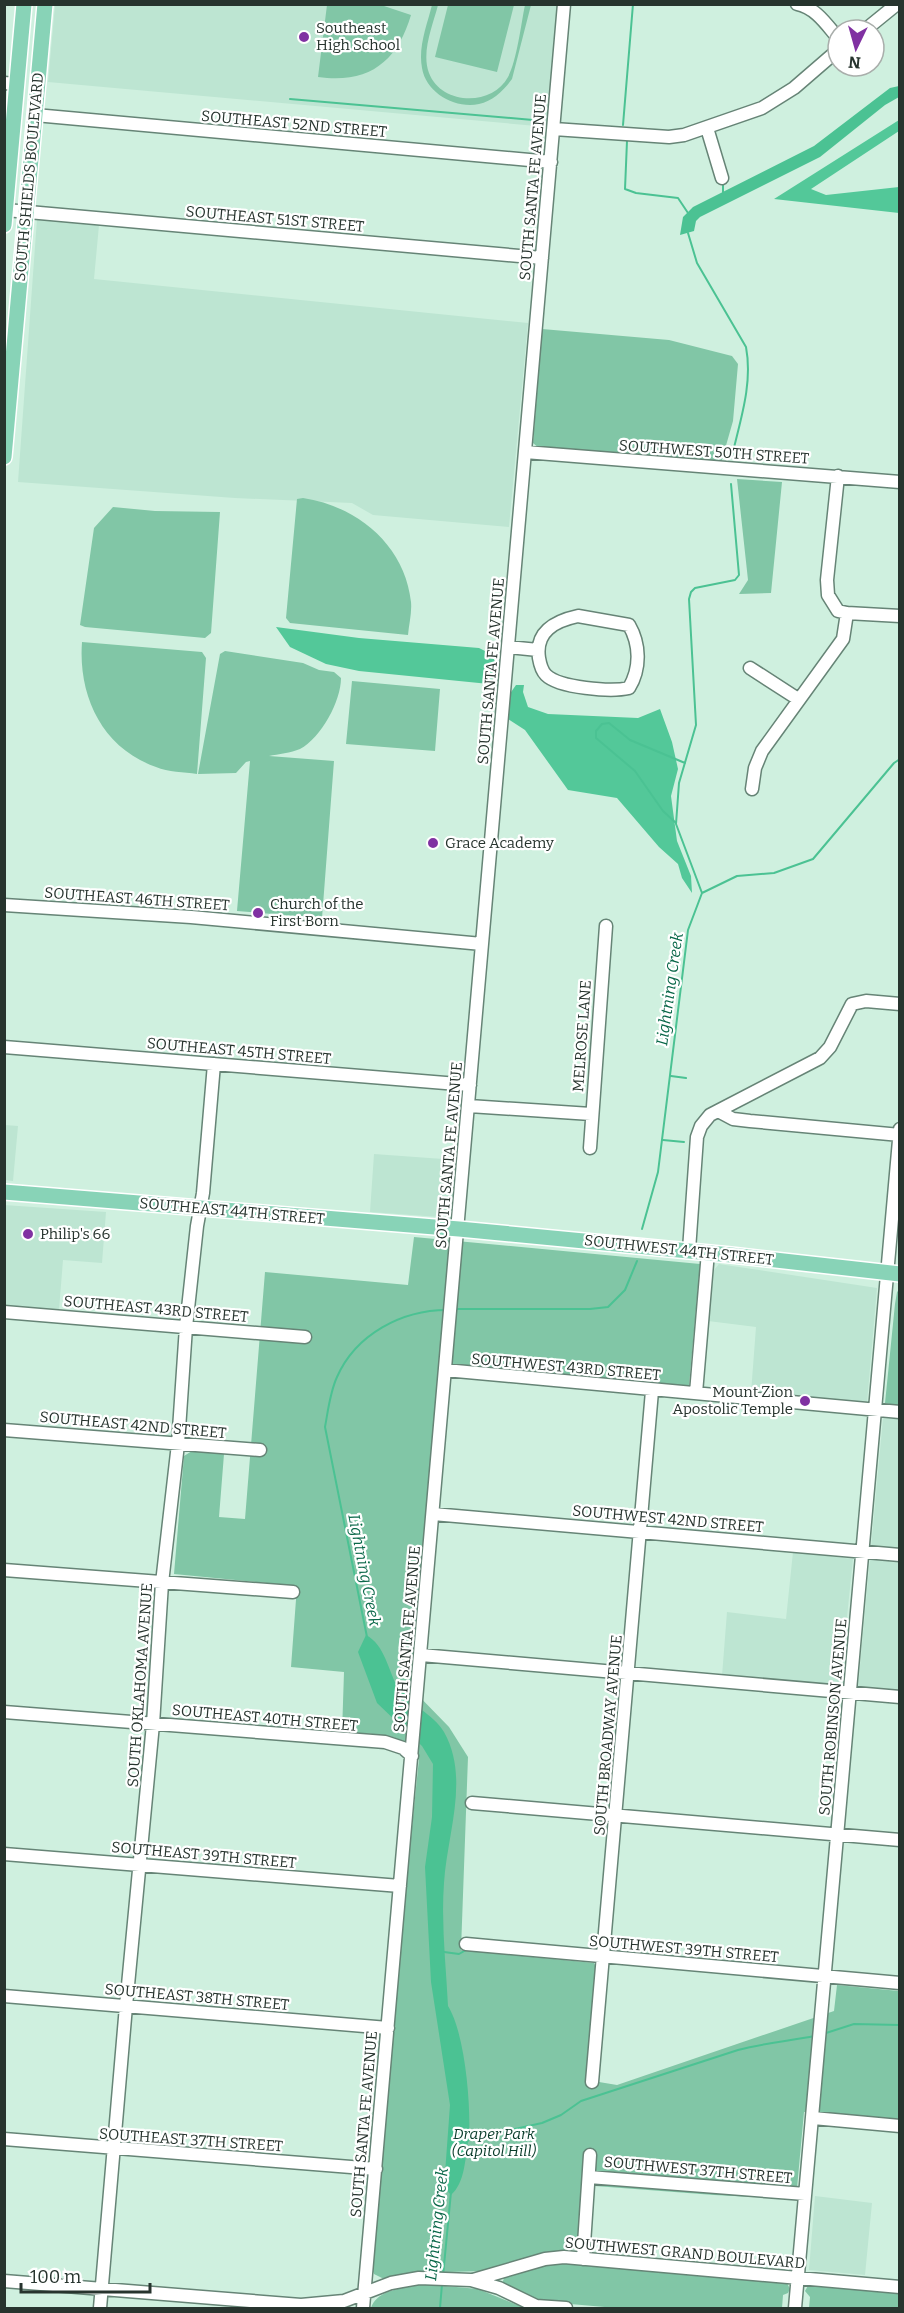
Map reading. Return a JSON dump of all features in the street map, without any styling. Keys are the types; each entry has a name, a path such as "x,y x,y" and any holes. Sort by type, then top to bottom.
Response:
{"main road":[{"name":"SOUTH SHIELDS BOULEVARD","path":"5,218 11,84 24,4"},
{"name":"SOUTH SHIELDS BOULEVARD","path":"4,458 10,335 27,212 45,4"},
{"name":"SOUTHEAST 44TH STREET","path":"4,1192 459,1229"},
{"name":"SOUTHWEST 44TH STREET","path":"459,1229 689,1250 893,1273"}],"street":[{"name":"SOUTH SANTA FE AVENUE","path":"363,2308 459,1229 564,4"},
{"path":"797,4 818,14 826,24"},
{"path":"880,18 897,4"},
{"path":"554,129 669,137 684,135 762,108 794,88 826,60"},
{"name":"SOUTHEAST 52ND STREET","path":"35,115 551,162"},
{"path":"707,128 723,178"},
{"path":"6,191 28,194"},
{"name":"SOUTHEAST 51ST STREET","path":"5,218 27,212 542,258"},
{"name":"SOUTHWEST 50TH STREET","path":"525,452 900,482"},
{"path":"838,476 827,580 828,595 838,611 900,616"},
{"path":"752,789 755,768 762,751 843,639 847,613"},
{"path":"578,616 629,624 638,648 633,680 629,688 618,690 557,682 545,675 538,650 542,633 551,625 578,616"},
{"path":"508,647 538,650"},
{"path":"750,668 798,699"},
{"name":"SOUTHEAST 46TH STREET","path":"4,904 191,917 482,944"},
{"name":"MELROSE LANE","path":"590,1148 606,926"},
{"path":"689,1250 697,1137 704,1122 718,1111 820,1058 830,1047 850,1006 858,1001 900,1004"},
{"name":"SOUTHEAST 45TH STREET","path":"4,1047 470,1085"},
{"name":"SOUTH OKLAHOMA AVENUE","path":"100,2308 153,1724 162,1583 178,1444 186,1327 214,1064"},
{"path":"469,1106 591,1114"},
{"path":"718,1111 740,1120 899,1135"},
{"name":"SOUTH ROBINSON AVENUE","path":"795,2308 875,1410 893,1273 900,1129"},
{"path":"696,1394 708,1252"},
{"name":"SOUTHEAST 43RD STREET","path":"4,1312 305,1337"},
{"name":"SOUTHWEST 43RD STREET","path":"445,1370 900,1412"},
{"name":"SOUTH BROADWAY AVENUE","path":"591,2082 652,1390"},
{"name":"SOUTHEAST 42ND STREET","path":"4,1430 260,1450"},
{"name":"SOUTHWEST 42ND STREET","path":"433,1514 900,1555"},
{"path":"4,1570 293,1592"},
{"path":"421,1655 900,1697"},
{"name":"SOUTHEAST 40TH STREET","path":"4,1712 384,1742 403,1748 412,1756"},
{"path":"472,1803 900,1840"},
{"name":"SOUTHEAST 39TH STREET","path":"4,1854 400,1886"},
{"name":"SOUTHWEST 39TH STREET","path":"466,1944 900,1983"},
{"name":"SOUTHEAST 38TH STREET","path":"4,1996 388,2028"},
{"path":"813,2118 900,2126"},
{"name":"SOUTHEAST 37TH STREET","path":"4,2139 376,2169"},
{"path":"583,2259 590,2155"},
{"name":"SOUTHWEST 37TH STREET","path":"589,2177 806,2194"},
{"name":"SOUTHWEST GRAND BOULEVARD","path":"471,2280 555,2257 900,2287"},
{"name":"SOUTHWEST GRAND BOULEVARD","path":"4,2281 301,2305 335,2303 394,2282 429,2278 453,2279 471,2280 499,2288 536,2306 566,2308"}],"shaded area":[{"name":"Southeast High School","path":"55,5 559,5 548,127 48,82"},
{"path":"899,86 899,97 885,105 820,157 700,217 696,221 694,231 680,235 683,217 693,207 814,146 890,88"},
{"path":"899,120 899,131 811,189 826,195 899,187 899,213 774,199"},
{"path":"37,219 99,225 94,279 528,323 509,527 373,515 352,503 235,498 18,482"},
{"path":"276,627 359,638 479,648 492,656 496,668 496,679 489,684 359,671 326,664 290,647"},
{"path":"516,685 524,685 523,692 528,707 548,714 638,718 660,709 672,742 678,769 671,796 677,841 691,876 692,893 682,878 678,864 659,847 617,798 568,790 525,730 508,719 509,695"},
{"path":"5,1125 18,1126 13,1181 5,1180"},
{"path":"374,1154 457,1160 453,1218 370,1212"},
{"path":"4,1205 106,1212 102,1263 63,1260 59,1310 5,1306"},
{"path":"719,1264 877,1288 867,1403 751,1393 756,1327 708,1321 714,1270"},
{"path":"883,1418 899,1419 899,1691 858,1687"},
{"path":"793,1552 853,1559 840,1685 722,1676 727,1612 786,1619"},
{"path":"366,1635 382,1651 398,1688 408,1700 440,1726 452,1750 455,1768 455,1806 444,1883 443,1929 448,2006 459,2033 463,2051 468,2089 469,2137 471,2139 468,2142 462,2177 451,2195 444,2187 450,2105 431,1982 425,1867 432,1817 433,1764 422,1746 377,1703 358,1652"},
{"path":"815,2196 872,2203 865,2275 809,2270"}],"green space":[{"path":"327,5 381,5 411,15 398,46 378,66 352,77 318,77"},
{"path":"432,5 438,5 427,48 429,73 435,84 444,91 467,98 491,94 501,87 508,77 516,52 525,5 531,5 512,79 493,98 479,104 461,104 443,97 429,85 422,68 421,52"},
{"path":"448,5 514,5 497,72 435,57"},
{"path":"542,329 669,340 732,356 738,364 733,421 721,463 540,449 533,443"},
{"path":"737,479 782,482 771,593 739,594 748,580"},
{"path":"297,499 323,502 359,519 388,546 407,581 411,602 408,635 290,623 286,618"},
{"path":"113,507 155,511 220,512 211,633 205,638 80,625 94,528"},
{"path":"82,642 202,652 206,658 197,774 156,767 121,747 108,733 97,718 89,700 84,682"},
{"path":"225,651 303,663 319,670 334,672 341,678 334,708 322,728 308,744 300,749 269,756 334,761 322,918 237,911 250,761 246,762 236,773 198,774 220,654"},
{"path":"352,681 440,689 435,751 346,744"},
{"name":"Draper Park (Capitol Hill)","path":"414,1237 700,1264 689,1386 440,1365 411,1688 449,1727 468,1757 461,1950 594,1963 597,1969 587,2080 617,2085 834,2011 837,1985 899,1991 899,2119 804,2112 796,2199 595,2186 590,2251 575,2249 485,2271 410,2273 384,2279 374,2274 372,2269 419,1759 412,1749 395,1738 376,1734 342,1733 344,1672 291,1667 297,1586 174,1574 184,1456 192,1451 224,1454 219,1517 245,1519 265,1272 408,1285"},
{"path":"899,1290 899,1406 885,1403 895,1304"},
{"path":"555,2262 787,2283 790,2289 783,2295 782,2308 616,2308 536,2301 502,2284 504,2278"},
{"path":"423,2284 478,2289 525,2308 371,2308 374,2302 385,2293"},
{"path":"809,2284 899,2291 899,2308 809,2308 810,2297 805,2291"}],"waterway":[{"path":"623,125 633,4"},
{"path":"290,99 533,120"},
{"path":"627,141 625,189 636,193 678,198 688,213"},
{"path":"723,181 723,193"},
{"path":"688,233 697,263 746,347 747,389 732,456"},
{"path":"702,893 676,824 679,783 696,725 689,599 695,588 735,580 739,575 731,484"},
{"path":"676,823 663,811 635,771 596,738 596,731 602,724 609,723 630,740 685,763"},
{"name":"Lightning Creek","path":"642,1229 658,1172 688,930 702,893 737,876 774,873 813,859 894,763 900,759"},
{"path":"671,1076 686,1078"},
{"path":"663,1140 684,1142"},
{"name":"Lightning Creek","path":"456,1309 608,1307 625,1290 637,1261"},
{"name":"Lightning Creek","path":"367,1637 325,1427 331,1395 345,1362 368,1337 382,1327 413,1314 447,1310"},
{"name":"Lightning Creek","path":"395,1683 411,1701"},
{"path":"444,1952 459,1954 466,1950"},
{"path":"823,2034 854,2024 900,2025"},
{"path":"470,2139 542,2123 561,2115 581,2101 738,2050 815,2036"},
{"name":"Lightning Creek","path":"443,2276 451,2192"},
{"name":"Lightning Creek","path":"440,2308 442,2284"}],"place":[{"name":"Southeast High School","path":"304,37"},
{"name":"Grace Academy","path":"433,843"},
{"name":"Church of the First Born","path":"258,913"},
{"name":"Philip's 66","path":"28,1234"},
{"name":"Mount Zion Apostolic Temple","path":"805,1401"}]}
